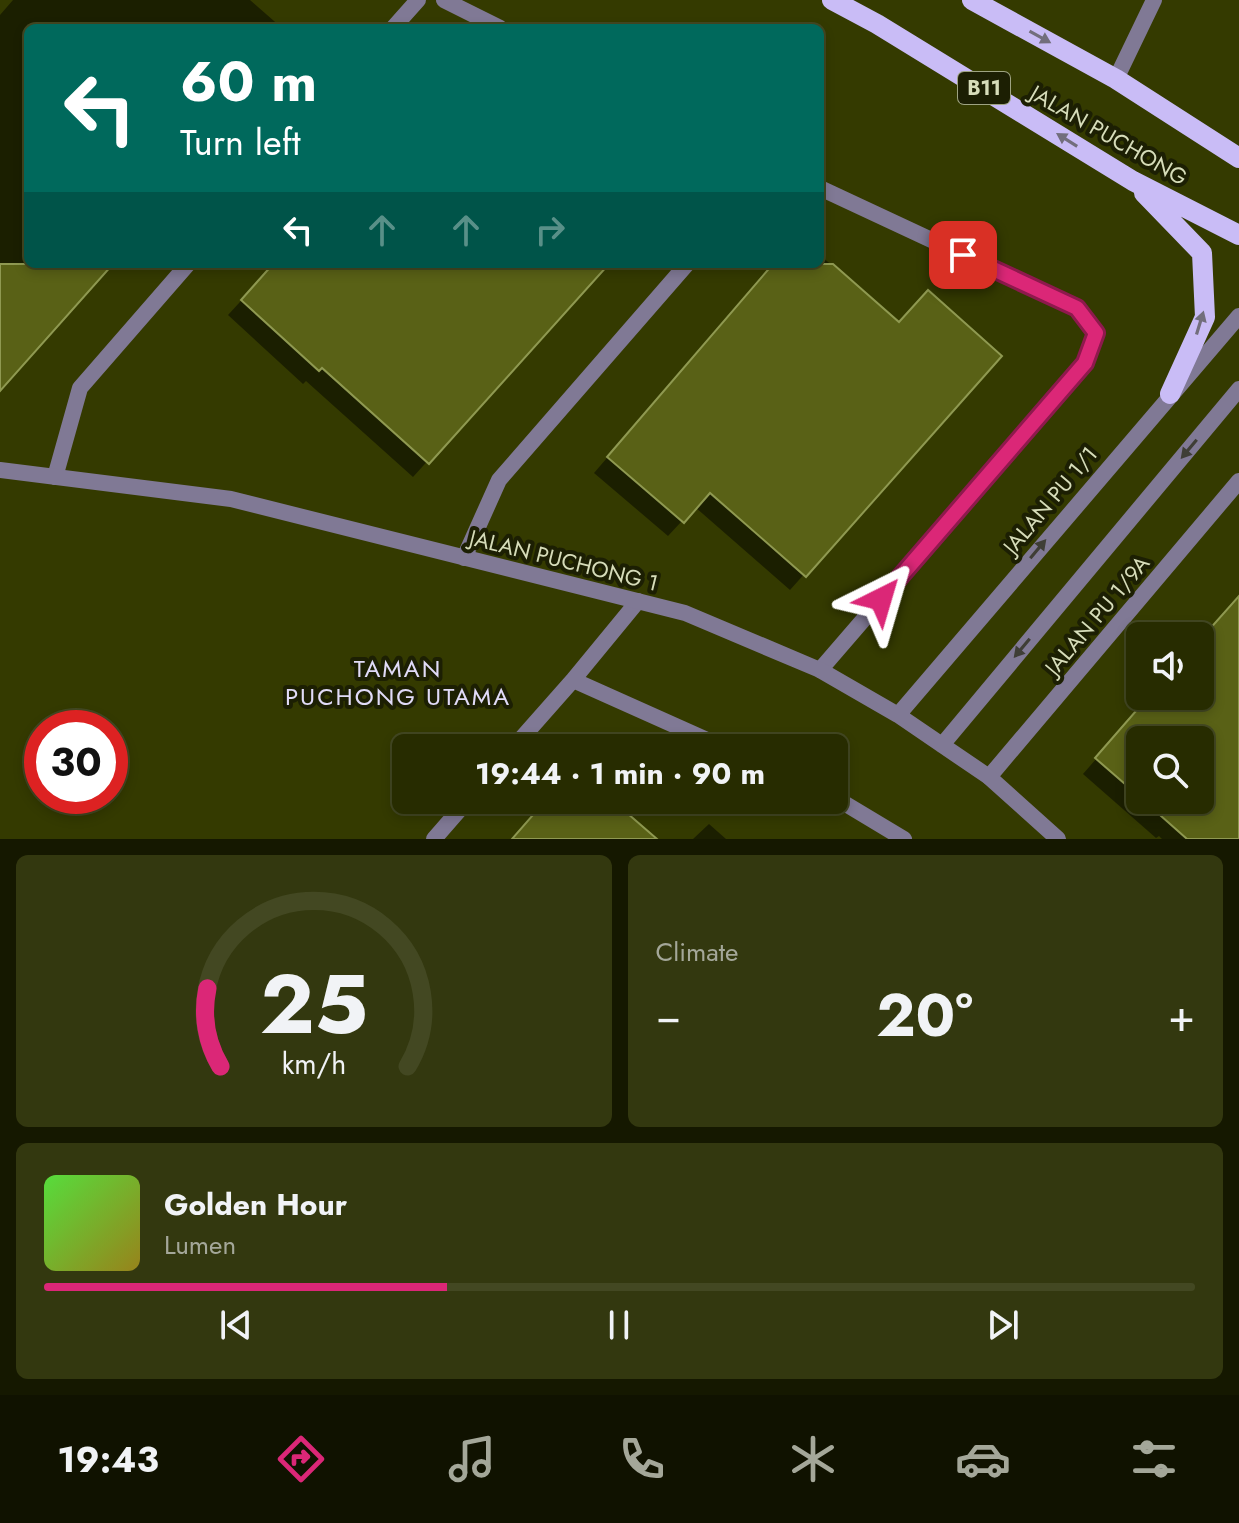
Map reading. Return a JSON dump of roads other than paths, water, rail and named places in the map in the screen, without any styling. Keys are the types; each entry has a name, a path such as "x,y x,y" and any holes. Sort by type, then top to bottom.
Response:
{"main road":[{"name":"JALAN PUCHONG","path":"832,0 1133,181 1239,235"},
{"path":"972,0 1116,79 1239,158"},
{"path":"1177,119 1239,145"},
{"path":"1133,181 1202,253 1205,317 1170,394"}],"street":[{"path":"397,24 418,0"},
{"path":"444,0 492,24"},
{"path":"1116,79 1154,0"},
{"path":"820,670 1085,363 1096,333 1077,308 824,190"},
{"path":"55,477 80,388 185,268"},
{"path":"464,558 499,480 684,268"},
{"name":"JALAN PU 1/1","path":"898,715 1239,316"},
{"path":"942,745 1239,389"},
{"name":"JALAN PUCHONG 1","path":"0,470 231,499 685,613 820,670 898,715 989,777 1058,839"},
{"name":"JALAN PU 1/9A","path":"989,777 1239,481"},
{"path":"525,734 638,601"},
{"path":"573,680 694,734"},
{"path":"848,805 904,839"},
{"path":"434,839 456,814"}],"district":[{"name":"TAMAN PUCHONG UTAMA","path":"398,683"}]}
